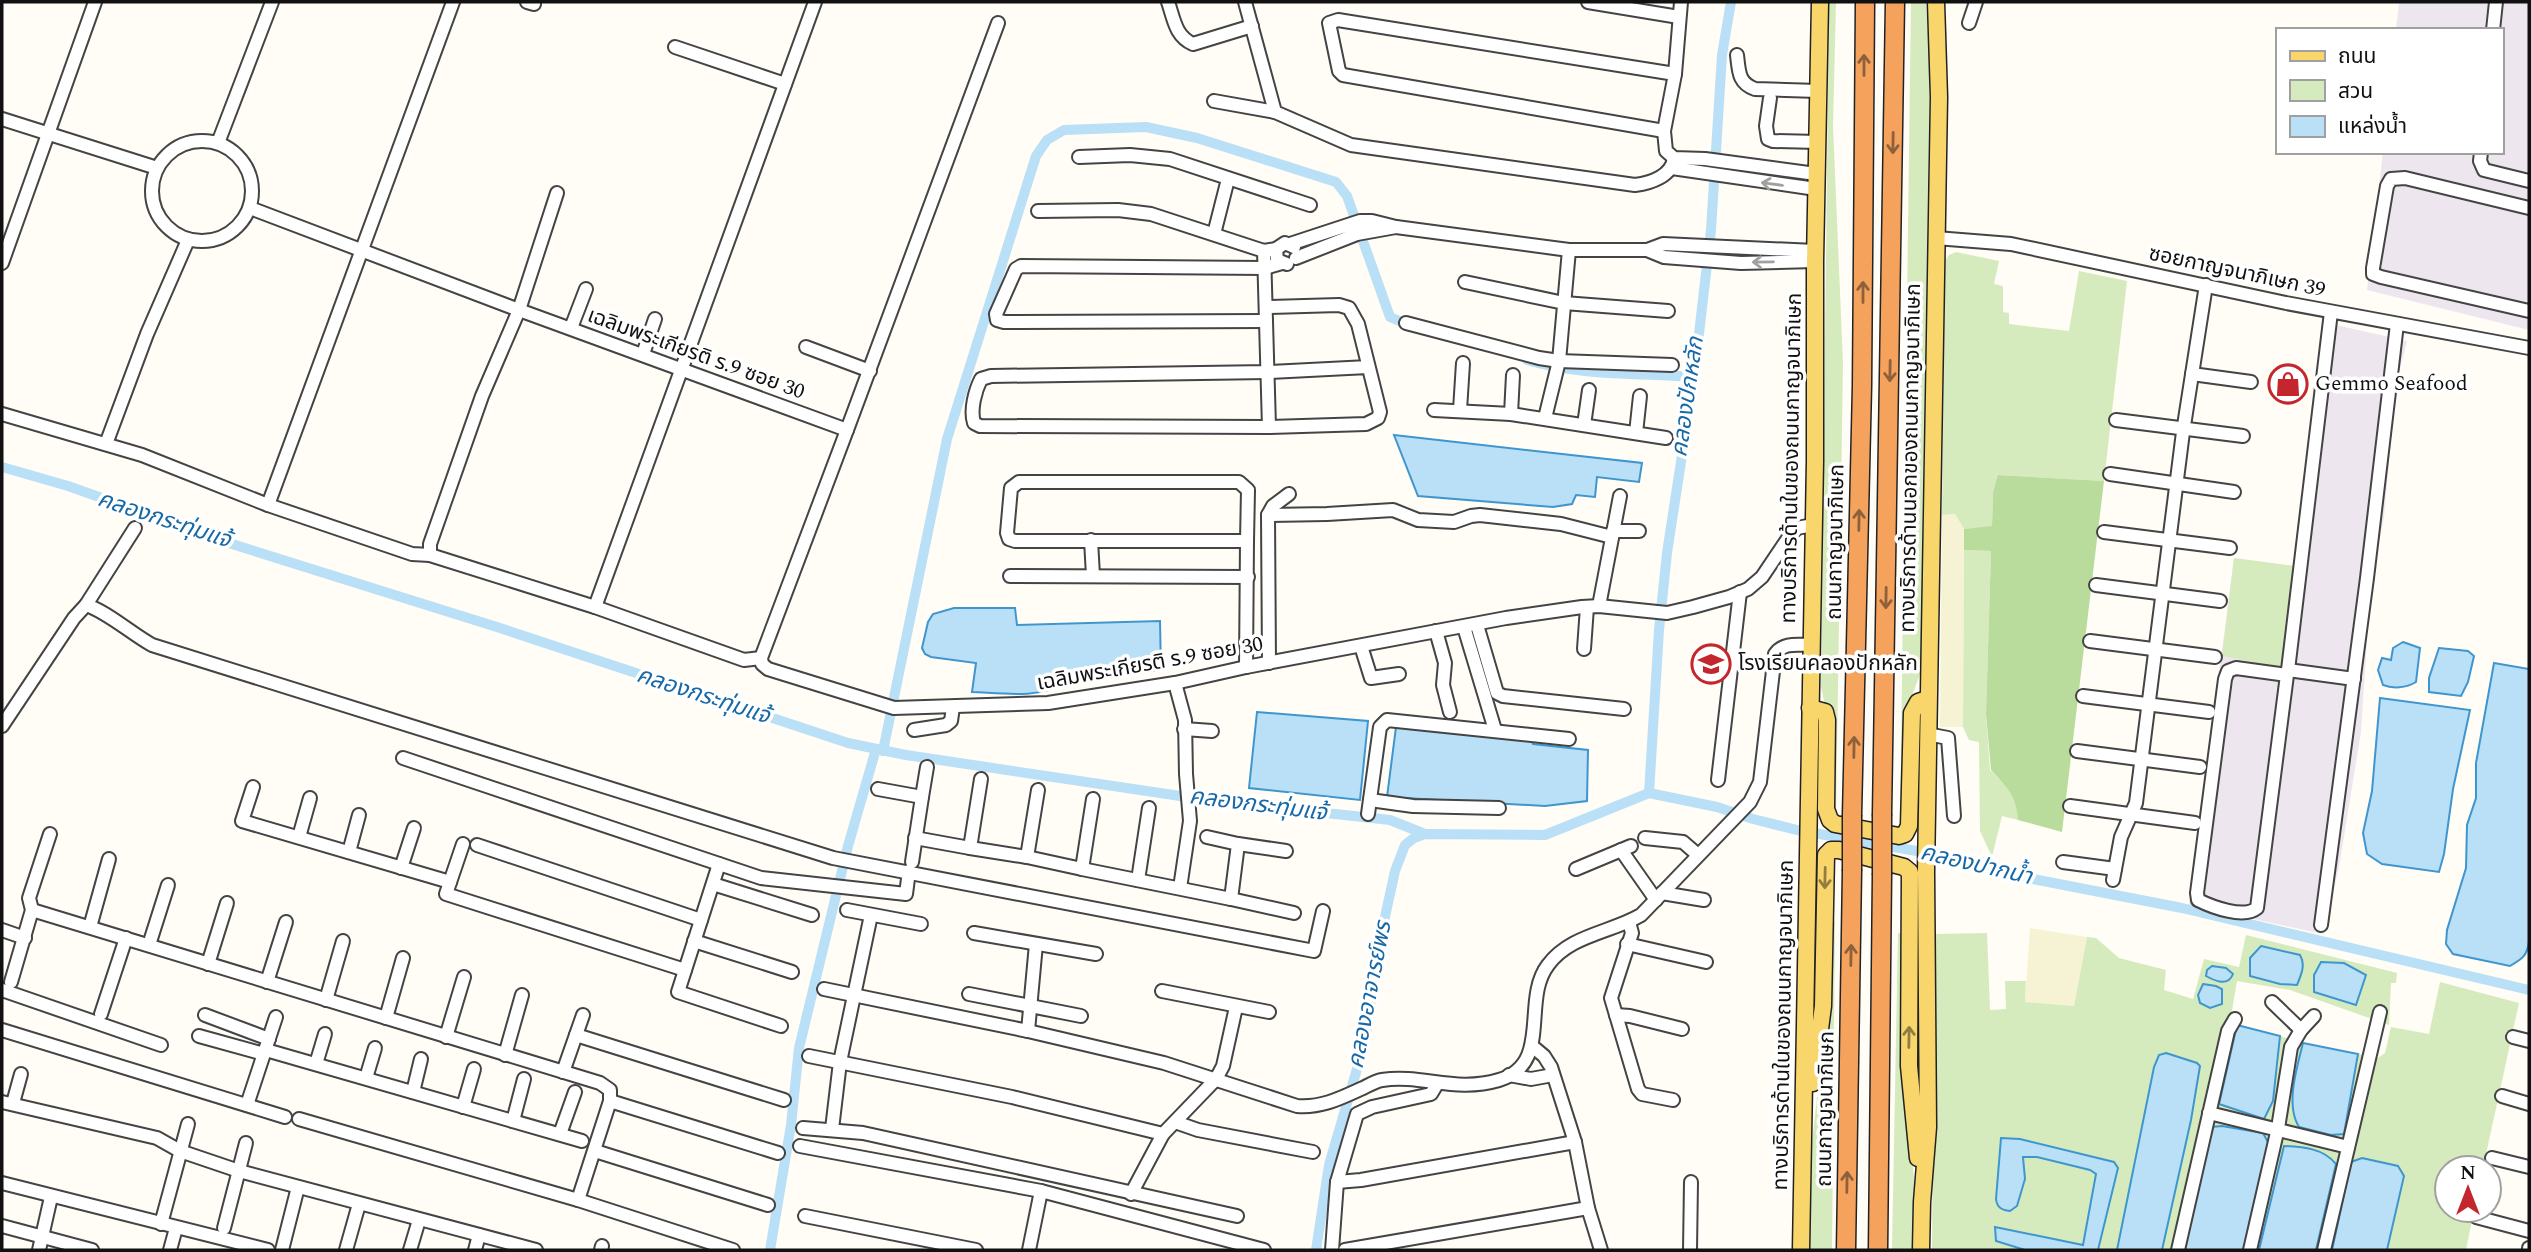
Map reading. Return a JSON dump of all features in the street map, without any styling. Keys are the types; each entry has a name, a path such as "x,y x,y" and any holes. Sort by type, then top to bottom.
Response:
{"highway":[{"name":"ถนนกาญจนาภิเษก","path":"1846,1250 1862,386 1865,2"},
{"path":"1878,1250 1895,2"}],"main road":[{"name":"ทางบริการด้านในของถนนกาญจนาภิเษก","path":"1801,1250 1810,809 1820,2"},
{"name":"ทางบริการด้านนอกของถนนกาญจนาภิเษก","path":"1921,1250 1928,1127 1927,699 1938,97 1936,2"},
{"path":"1810,708 1825,712 1827,720 1826,809 1830,820 1835,824 1899,836 1905,834 1909,826 1912,713 1918,702 1927,699"},
{"path":"1804,1142 1823,1006 1825,861 1831,850 1839,850 1897,865 1910,872 1909,1066 1922,1202"},
{"path":"1909,1066 1916,1076 1922,1075 1928,1065"}],"street":[{"path":"2,263 95,2"},
{"path":"218,143 272,2"},
{"path":"268,505 453,2"},
{"path":"595,607 815,2"},
{"path":"1168,2 1178,32 1183,39 1193,44 1252,26"},
{"path":"1245,2 1275,112"},
{"path":"1588,2 1679,17"},
{"path":"1681,2 1675,74 1664,131 1666,151 1673,163 1703,174 1816,181"},
{"path":"1969,23 1976,2"},
{"path":"2493,28 2496,2"},
{"path":"1664,131 1343,75 1339,71 1329,23 1338,20 1675,74"},
{"path":"2,414 158,461 268,505 412,554 430,555 595,607 739,658 761,658 998,23"},
{"path":"675,47 785,84"},
{"path":"1737,55 1741,80 1746,86 1755,89 1818,90"},
{"path":"1770,98 1766,125 1768,139 1818,142"},
{"path":"1214,101 1275,112 1351,145 1635,185 1652,180 1673,163 1705,159 1816,181"},
{"path":"2,119 157,168"},
{"path":"197,142 218,143 232,151 247,169 253,192 250,208 243,221 232,232 219,239 204,242 188,240 163,224 155,212 152,182 157,168 165,156 176,148 197,142"},
{"path":"2480,154 2484,170 2529,181"},
{"path":"1079,157 1149,156 1170,159 1310,205"},
{"path":"2529,208 2405,178 2390,179 2373,268 2373,274 2381,277 2529,311"},
{"path":"1214,234 1228,179"},
{"path":"430,555 430,544 452,478 482,396 519,310 557,193"},
{"name":"เฉลิมพระเกียรติ ร.9 ซอย 30","path":"250,208 847,430"},
{"path":"1038,212 1140,212 1270,250 1282,263"},
{"path":"1368,367 1268,372 991,376 981,379 972,415 974,423 980,426 1269,426 1373,422 1380,412 1358,324 1349,308 1339,305 1266,314 1004,322 997,320 996,314 1016,269 1021,266 1265,268 1292,262 1330,245 1355,228 1372,221 1396,227 1569,250 1647,250 1664,257 1704,255 1741,263 1815,256"},
{"path":"1269,426 1265,268 1270,250 1323,233 1355,228"},
{"name":"ซอยกาญจนาภิเษก 39","path":"1936,239 2011,244 2331,312 2529,348"},
{"path":"106,444 147,334 188,240"},
{"path":"1290,244 1294,247 1296,258"},
{"path":"1704,255 1715,246 1815,256"},
{"path":"1545,418 1558,362 1569,250"},
{"path":"1465,282 1564,303 1668,311"},
{"path":"2063,862 2114,875 2121,837 2136,803 2184,429 2206,285"},
{"path":"570,328 586,289"},
{"path":"2331,312 2287,673 2257,908 2246,913 2198,900 2228,671 2236,668 2287,673 2354,679"},
{"path":"643,354 655,319"},
{"path":"1406,323 1558,362 1672,365"},
{"path":"2321,925 2397,324"},
{"path":"806,347 870,371"},
{"path":"1460,410 1463,363"},
{"path":"2192,374 2251,382"},
{"path":"1511,414 1513,375"},
{"path":"1584,425 1588,390"},
{"path":"1636,433 1640,396"},
{"path":"1434,410 1545,418 1666,438"},
{"path":"2116,420 2243,436"},
{"path":"2110,474 2234,492"},
{"path":"1246,667 1248,490 1239,482 1019,482 1011,488 1007,533 1009,539 1015,541 1247,541"},
{"path":"1269,663 1268,515 1273,506 1289,494"},
{"path":"1584,649 1620,496"},
{"path":"1268,515 1393,509 1419,520 1454,523 1480,515 1561,524 1612,534 1639,531"},
{"name":"เฉลิมพระเกียรติ ร.9 ซอย 30","path":"761,658 762,664 768,669 889,706 953,707 1048,703 1175,683 1506,618 1593,607 1667,613 1740,592 1762,577 1797,528 1813,525"},
{"path":"2,726 74,618 86,605 135,528"},
{"path":"2104,532 2230,548"},
{"path":"1091,540 1093,576"},
{"path":"1010,576 1248,577"},
{"path":"2096,585 2220,601"},
{"path":"1717,780 1740,592"},
{"path":"86,605 97,608 130,633 152,645 833,858 866,864 911,867 1314,951 1323,911"},
{"path":"1470,626 1497,693 1503,696 1623,709"},
{"path":"1470,626 1495,730"},
{"path":"1436,631 1445,663 1443,685 1450,712"},
{"path":"2090,641 2215,657"},
{"path":"824,989 1028,1031 1164,1063 1309,1107 1329,1103 1380,1080 1455,1086 1481,1085 1503,1079 1528,1057 1532,1046 1534,1002 1547,965 1563,948 1578,940 1641,915 1750,802 1760,782 1775,654 1786,645 1810,645"},
{"path":"1361,646 1371,678 1399,674"},
{"path":"1175,683 1185,720 1190,819 1180,888"},
{"path":"2083,696 2209,712"},
{"path":"914,730 946,725 951,721 953,707"},
{"path":"1368,814 1380,727 1387,720 1569,739"},
{"path":"1184,729 1212,731"},
{"path":"1927,734 1948,738 1954,816"},
{"path":"2077,751 2200,766"},
{"path":"402,758 761,878 906,894 927,767"},
{"path":"970,848 981,779"},
{"path":"253,787 242,821 450,882"},
{"path":"878,789 922,797"},
{"path":"1027,857 1038,790"},
{"path":"299,838 310,798"},
{"path":"1082,869 1093,799"},
{"path":"1370,800 1413,806 1499,808"},
{"path":"2070,806 2195,822"},
{"path":"1138,880 1149,807"},
{"path":"349,852 359,814"},
{"path":"401,868 414,828"},
{"path":"50,834 29,898 32,910 25,938 7,986 161,1045"},
{"path":"1207,837 1286,851"},
{"path":"915,838 1027,857 1294,913"},
{"path":"1644,838 1683,842 1698,855"},
{"path":"463,844 446,894 685,970"},
{"path":"1230,899 1238,844"},
{"path":"477,845 701,920"},
{"path":"1576,869 1626,848 1659,896"},
{"path":"90,927 108,859"},
{"path":"719,864 678,992 781,1026"},
{"path":"713,884 812,915"},
{"path":"149,945 168,885"},
{"path":"1659,896 1704,900"},
{"path":"208,964 228,904"},
{"path":"32,910 606,1086 610,1090 610,1101 578,1200"},
{"path":"847,911 921,924"},
{"path":"832,1129 840,1062 871,915"},
{"path":"267,982 286,922"},
{"path":"1629,922 1632,933 1611,998 1637,1089 1642,1094 1672,1100"},
{"path":"2,930 25,938"},
{"path":"974,933 1096,954"},
{"path":"101,1014 126,938"},
{"path":"326,1000 343,941"},
{"path":"694,942 792,972"},
{"path":"1028,1031 1036,944"},
{"path":"1627,944 1706,962"},
{"path":"386,1018 403,958"},
{"path":"446,1037 464,977"},
{"path":"1162,991 1269,1012"},
{"path":"969,994 1081,1016"},
{"path":"505,1055 522,995"},
{"path":"2272,1002 2301,1030"},
{"path":"1131,1194 1163,1133 1216,1079 1223,1066 1236,1007"},
{"path":"2324,1250 2380,1012"},
{"path":"205,1015 266,1047 316,1064 582,1141"},
{"path":"563,1072 583,1015"},
{"path":"1616,1015 1682,1029"},
{"path":"2250,1250 2277,1130 2291,1047 2301,1030 2315,1016"},
{"path":"247,1105 276,1017"},
{"path":"2178,1250 2228,1031 2235,1019"},
{"path":"2,1030 247,1105 578,1200 733,1250"},
{"path":"316,1064 325,1034"},
{"path":"576,1035 784,1100"},
{"path":"199,1036 266,1047"},
{"path":"2513,1037 2529,1041"},
{"path":"1532,1046 1544,1056 1553,1075 1576,1143 1588,1208 1601,1250"},
{"path":"366,1078 375,1048"},
{"path":"809,1056 1012,1097 1163,1133"},
{"path":"412,1092 421,1059"},
{"path":"463,1107 474,1069"},
{"path":"21,1074 7,1102 157,1138 180,1151 239,1171 536,1250"},
{"path":"1509,1075 1531,1079 1553,1075"},
{"path":"513,1121 524,1079"},
{"path":"1332,1250 1337,1182 1357,1114 1372,1107 1431,1094 1437,1084"},
{"path":"560,1135 575,1091"},
{"path":"2502,1096 2529,1104"},
{"path":"610,1101 778,1153"},
{"path":"2209,1113 2348,1147"},
{"path":"1175,1122 1198,1130 1313,1152"},
{"path":"161,1224 188,1124"},
{"path":"803,1128 863,1133 1237,1216"},
{"path":"224,1228 246,1143"},
{"path":"1337,1182 1361,1181 1576,1143"},
{"path":"800,1146 1041,1191 1264,1250"},
{"path":"595,1151 768,1205"},
{"path":"2503,1161 2529,1167"},
{"path":"1690,1250 1691,1182"},
{"path":"2,1183 268,1250"},
{"path":"282,1250 298,1187"},
{"path":"1029,1250 1041,1191"},
{"path":"39,1250 51,1197"},
{"path":"346,1250 359,1204"},
{"path":"1345,1250 1588,1208"},
{"path":"805,1216 976,1250"},
{"path":"410,1250 419,1220"},
{"path":"2502,1224 2529,1231"},
{"path":"2,1226 92,1250"},
{"path":"170,1250 176,1228"},
{"path":"475,1250 479,1235"}],"shaded area":[{"path":"2399,2 2529,2 2529,330 2367,290 2383,154 2503,154 2503,28 2396,28"},
{"path":"2336,325 2407,341 2396,385 2384,517 2370,593 2361,732 2339,867 2323,934 2189,905 2234,558 2308,568"},
{"path":"1955,514 1964,528 1963,727 1940,727 1942,515"},
{"path":"2030,928 2087,937 2074,1006 2025,1002"}],"green space":[{"path":"1829,2 1836,2 1833,126 1843,363 1836,815 1832,814 1825,705 1821,687"},
{"path":"1911,2 1926,2 1930,65 1922,669 1908,706 1906,822 1900,829"},
{"path":"1956,252 1999,261 1994,284 2003,286 2003,312 2009,313 2009,324 2069,331 2079,271 2127,281 2104,481 1999,475 1993,492 1992,527 1964,529 1955,514 1942,515 1945,261 1949,255"},
{"path":"1998,475 2104,481 2062,832 2018,820 2013,798 1991,770 1986,714 1991,551 1964,550 1964,529 1992,526 1993,492"},
{"path":"1964,550 1991,551 1986,714 1990,770 2017,801 2018,820 2002,816 1992,857 1980,831 1979,742 1969,740 1963,727"},
{"path":"2234,558 2294,566 2281,668 2222,656"},
{"path":"1827,921 1835,921 1832,1250 1810,1250 1811,1152 1824,1033"},
{"path":"1898,933 1906,933 1905,1069 1914,1179 1912,1250 1892,1250"},
{"path":"1987,933 1990,1010 2006,1009 2005,981 2026,981 2025,1002 2074,1006 2087,937 2096,938 2119,958 2166,970 2164,990 2193,999 2204,959 2239,967 2246,935 2397,973 2396,983 2391,983 2389,1025 2290,990 2237,981 2230,1022 2237,1025 2273,1101 2280,1036 2303,1043 2298,1063 2345,1134 2358,1054 2378,1058 2385,1053 2391,1027 2429,1034 2440,982 2519,1003 2486,1154 2433,1154 2433,1224 2471,1224 2466,1250 2387,1250 2404,1176 2351,1163 2332,1250 2316,1250 2336,1164 2303,1147 2284,1146 2259,1250 2162,1250 2191,1120 2159,1055 2154,1067 2117,1250 2098,1250 2118,1168 2114,1163 2020,1139 2001,1139 1996,1205 2025,1180 2023,1156 2037,1156 2096,1174 2084,1245 1995,1227 1996,1241 2025,1250 1932,1250 1934,934"}],"water":[{"path":"1394,435 1642,463 1639,482 1597,477 1595,497 1576,495 1572,504 1553,507 1418,496"},
{"path":"954,608 1015,608 1017,625 1160,621 1161,670 1063,684 1043,692 972,692 976,663 931,657 925,654 922,648 928,622 933,614"},
{"path":"2403,642 2420,648 2416,682 2400,687 2383,685 2378,670 2382,658 2391,660 2393,648"},
{"path":"2439,648 2468,651 2474,656 2468,682 2461,696 2429,692 2429,678"},
{"path":"2494,663 2529,669 2529,942 2523,957 2510,966 2453,954 2446,944 2447,930 2466,868 2467,825 2476,798 2476,763"},
{"path":"2380,698 2470,710 2439,872 2382,864 2367,854 2363,833 2372,791"},
{"path":"1257,712 1368,721 1360,800 1249,788"},
{"path":"1396,727 1531,739 1533,744 1588,750 1587,801 1545,806 1387,797"},
{"path":"2261,946 2300,955 2303,966 2297,985 2280,984 2250,976 2250,958"},
{"path":"2321,962 2344,963 2366,975 2356,1005 2314,992 2314,975"},
{"path":"2212,966 2226,968 2233,974 2231,978 2221,982 2206,976 2207,970"},
{"path":"2203,984 2222,989 2222,1004 2210,1008 2200,1003 2198,995"},
{"path":"2237,1025 2280,1036 2273,1101 2264,1119 2219,1104"},
{"path":"2303,1043 2358,1054 2344,1134 2331,1135 2299,1127 2293,1108 2293,1097"},
{"path":"2166,1053 2200,1066 2191,1120 2162,1250 2117,1250 2154,1067 2159,1055"},
{"path":"2222,1126 2263,1133 2269,1144 2246,1250 2184,1250 2211,1127"},
{"path":"2001,1138 2020,1139 2114,1162 2118,1168 2098,1250 2025,1250 1996,1241 1995,1227 2083,1245 2096,1174 2090,1170 2037,1157 2023,1157 2025,1179 2017,1206 2010,1211 2002,1209 1997,1205 1996,1199"},
{"path":"2284,1146 2319,1152 2336,1164 2316,1250 2259,1250"},
{"path":"2362,1158 2398,1166 2404,1176 2387,1250 2332,1250 2351,1162"}],"waterway":[{"name":"คลองปักหลัก","path":"1649,793 1659,630 1711,230 1722,55 1731,2"},
{"path":"883,751 947,439 1036,156 1047,140 1064,130 1146,127 1197,138 1336,182 1347,196 1390,317 1411,326"},
{"path":"1527,360 1568,369 1694,377"},
{"name":"คลองกระทุ่มแจ้","path":"2,467 68,486 232,544 500,628 848,743 906,755 1207,800 1390,820 1425,834"},
{"path":"770,1250 791,1125 799,1048 848,846 876,749"},
{"name":"คลองปากน้ำ","path":"1316,1250 1329,1165 1366,1038 1378,949 1395,871 1405,845 1425,834 1545,835 1649,793 1717,807 1797,830 1985,863 2033,879 2182,908 2529,990"}],"place":[{"name":"Gemmo Seafood","path":"2288,384"},
{"name":"โรงเรียนคลองปักหลัก","path":"1711,664"}],"water label":[{"name":"คลองอาจารย์พร","path":"1370,995"}]}
